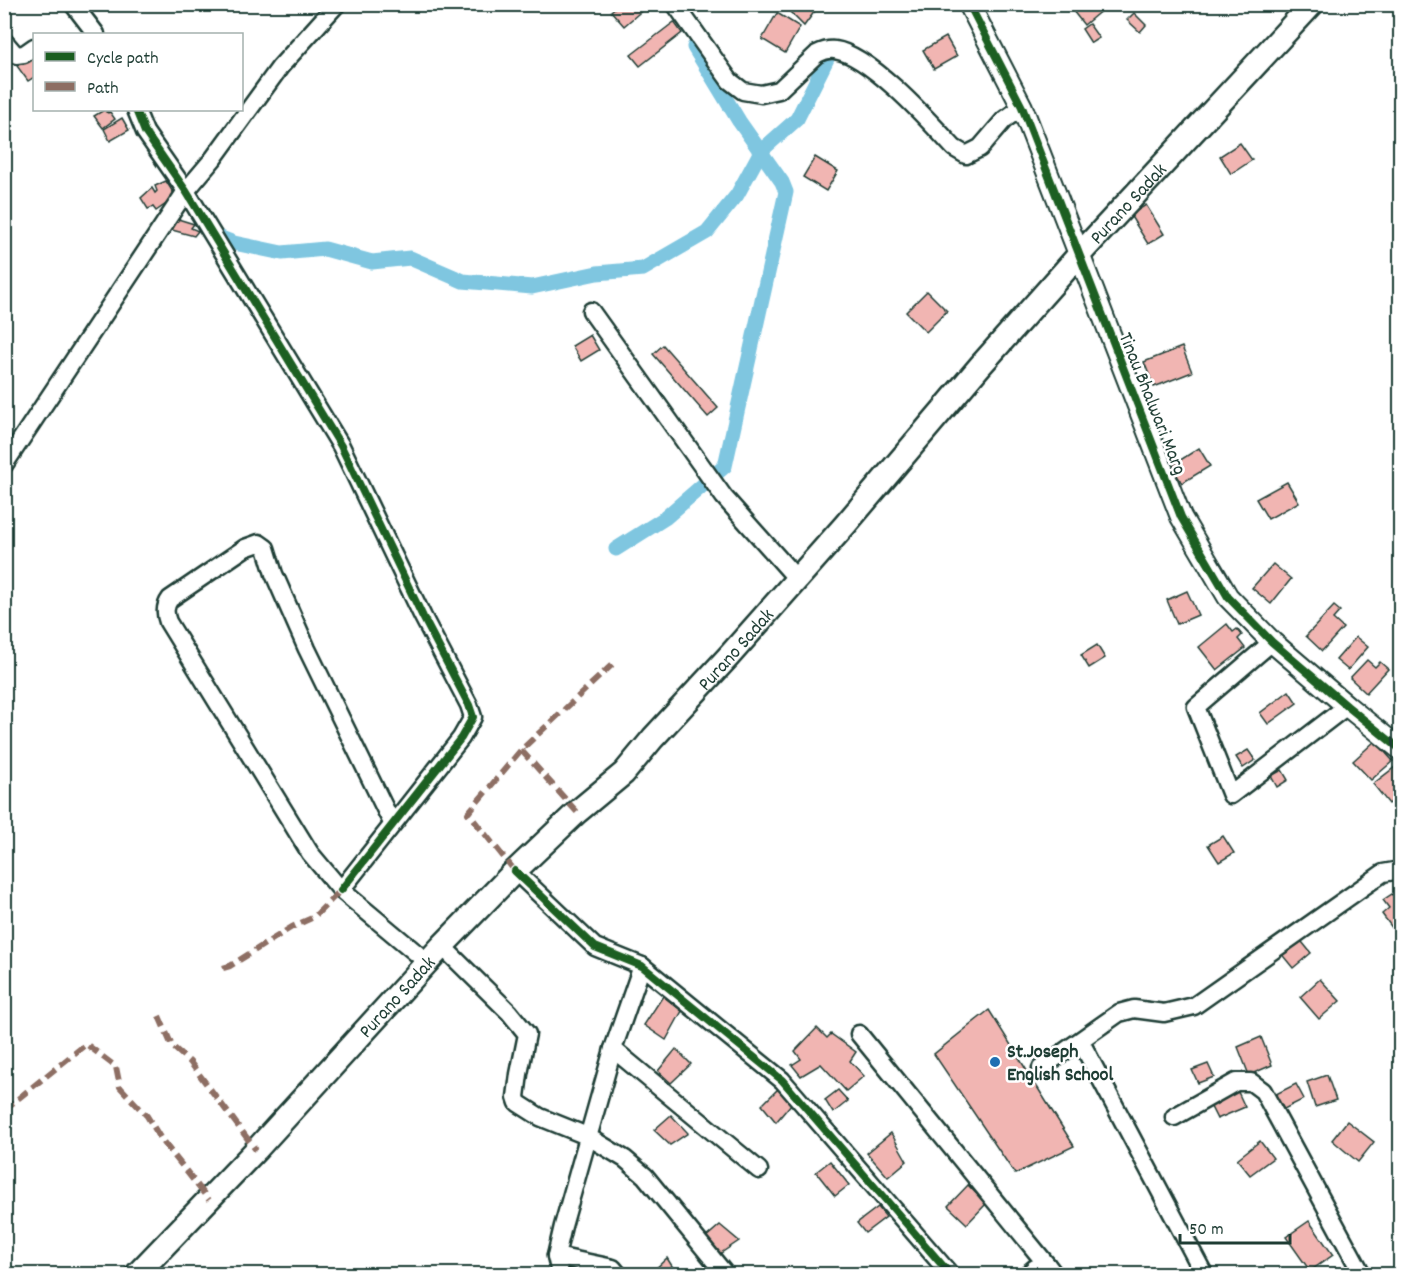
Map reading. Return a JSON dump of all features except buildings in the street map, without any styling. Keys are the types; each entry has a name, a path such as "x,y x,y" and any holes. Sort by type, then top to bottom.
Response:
{"main road":[{"name":"Purano Sadak","path":"137,1275 256,1150 434,954 515,871 577,812 624,773 797,579 1078,256 1312,4"}],"street":[{"path":"73,4 95,33"},
{"path":"4,465 186,190 213,159 280,66 337,4"},
{"path":"675,4 730,81 743,91 761,94 780,90 817,54 836,50 869,67 891,84 954,148 966,154 980,148 1004,120 1022,107"},
{"name":"Tinau Bhalwari Marg","path":"969,4 1022,107 1181,517 1228,597 1272,642 1401,749"},
{"path":"4,41 16,55 24,54 33,48"},
{"path":"136,111 145,132 186,190 341,446 473,717 461,738 341,890"},
{"path":"591,311 724,497 797,579"},
{"path":"392,823 307,650 274,574 266,548 259,543 245,548 170,599 165,614 168,622 310,853 341,890 434,954 509,1012 527,1034 519,1074 516,1097 518,1103 540,1117 587,1136 625,1160 645,1176 725,1275"},
{"path":"1272,642 1196,707 1231,795 1347,706"},
{"path":"1041,1068 1081,1042 1119,1013 1134,1009 1164,1013 1194,1006 1383,873 1401,870"},
{"path":"515,871 595,947 642,966 782,1080 950,1275"},
{"path":"560,1275 556,1256 587,1136 613,1048 642,966"},
{"path":"859,1034 1050,1270"},
{"path":"1081,1042 1204,1275"},
{"path":"613,1048 759,1170"},
{"path":"1174,1117 1236,1082 1251,1082 1263,1091 1362,1275"},
{"path":"556,1256 613,1268 618,1275"},
{"path":"1028,1275 1035,1268 1050,1270"}],"waterway":[{"path":"616,549 665,518 725,466 786,192 782,182 739,121 694,47"},
{"path":"221,238 282,253 325,249 372,262 410,258 463,281 532,287 597,273 643,269 707,232 737,195 761,151 797,119 828,57"}],"marked path":[{"path":"515,871 468,813 521,750 615,662"},
{"path":"521,750 577,812"},
{"path":"223,968 230,966 292,927 314,917 341,890"},
{"path":"159,1016 172,1046 190,1062 256,1150"},
{"path":"4,1110 86,1044 116,1067 120,1087 147,1116 161,1139 209,1200"}],"cycle path":[{"path":"969,4 1022,107 1181,517 1228,597 1272,642 1400,749"},
{"path":"136,111 145,132 186,191 341,446 473,717 461,738 341,890"},
{"path":"515,871 595,947 642,966 782,1080 950,1274"}],"place":[{"name":"St.Joseph English School","path":"995,1062"}]}
